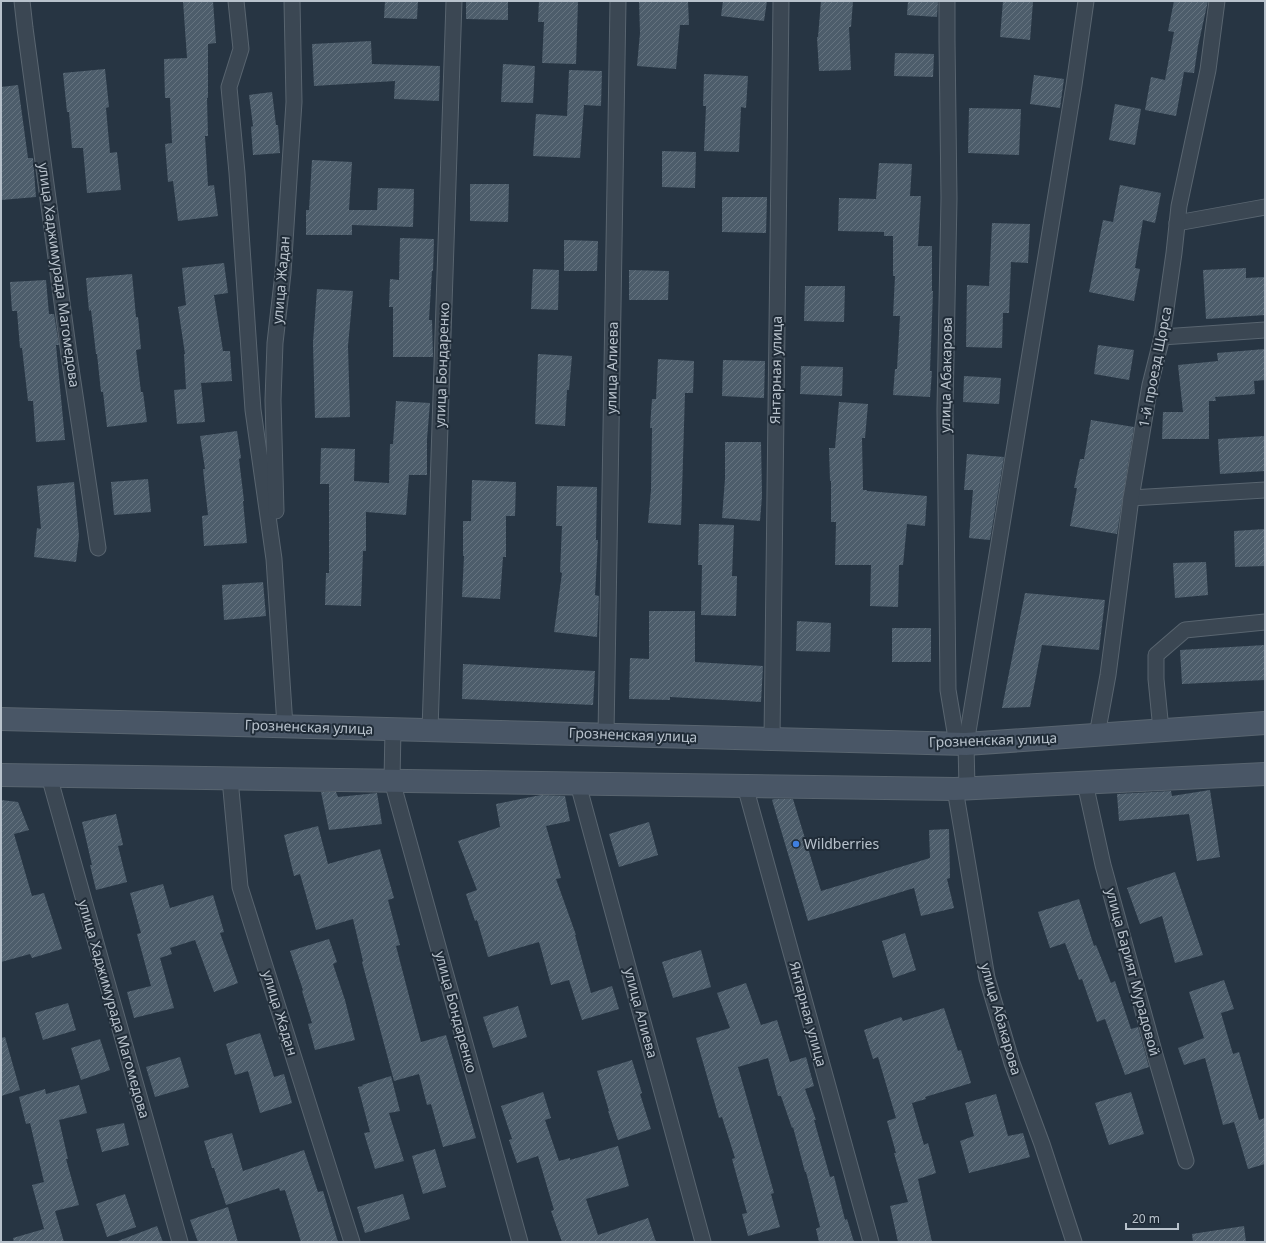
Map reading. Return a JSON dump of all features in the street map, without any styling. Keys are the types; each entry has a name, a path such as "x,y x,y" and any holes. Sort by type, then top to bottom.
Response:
{"street":[{"name":"улица Хаджимурада Магомедова","path":"22,1 68,346 98,548"},
{"path":"236,1 241,49 229,86 253,410 274,559 285,726"},
{"name":"улица Жадан","path":"274,559 276,510 274,393 275,342 284,273 294,102 292,1"},
{"name":"улица Бондаренко","path":"430,730 454,1"},
{"name":"улица Алиева","path":"606,734 618,1"},
{"name":"Янтарная улица","path":"772,739 781,1"},
{"name":"улица Абакарова","path":"947,1 949,198 945,410 948,690 955,732 966,744"},
{"name":"улица Абакарова","path":"1074,1242 1042,1144 1012,1063 987,978 961,788 966,744 1074,85 1086,1"},
{"name":"1-й проезд Щорса","path":"1097,735 1108,675 1131,498 1150,385 1162,337 1179,206 1208,70 1217,1"},
{"path":"1177,223 1265,207"},
{"path":"1162,337 1265,330"},
{"path":"1131,498 1265,490"},
{"path":"1161,730 1156,679 1156,654 1185,630 1265,622"},
{"name":"Грозненская улица","path":"1,719 966,744 1265,723"},
{"name":"улица Бондаренко","path":"393,729 392,781 520,1242"},
{"path":"1,775 961,788 1265,774"},
{"name":"улица Хаджимурада Магомедова","path":"49,776 180,1242"},
{"name":"улица Жадан","path":"230,779 240,887 352,1242"},
{"name":"улица Барият Мурадовой","path":"1085,783 1103,865 1155,1056 1186,1160"},
{"name":"улица Алиева","path":"578,784 704,1242"},
{"name":"Янтарная улица","path":"745,786 871,1242"}],"building":[{"path":"183,1 213,1 216,43 208,44 208,136 205,136 208,186 214,185 218,216 178,221 173,181 168,182 165,144 172,143 170,98 165,98 164,59 187,58"},
{"path":"385,1 418,1 417,19 384,18"},
{"path":"466,1 508,1 508,20 466,19"},
{"path":"539,1 578,1 576,64 542,63 544,22 538,22"},
{"path":"639,1 688,1 689,25 680,25 676,69 637,66 640,33"},
{"path":"723,1 767,1 764,21 721,16"},
{"path":"821,1 853,1 851,27 849,27 851,70 819,71 817,37"},
{"path":"908,1 938,1 937,17 907,15"},
{"path":"1003,1 1033,2 1030,40 1000,37"},
{"path":"1174,1 1208,1 1198,46 1194,73 1184,72 1176,116 1145,110 1151,77 1165,80 1174,32 1168,31"},
{"path":"371,41 372,64 440,66 439,101 394,99 395,81 314,86 312,44"},
{"path":"895,53 934,54 933,77 894,76"},
{"path":"503,64 535,66 533,103 501,102"},
{"path":"105,69 109,107 106,108 110,153 117,152 121,190 87,193 83,148 72,148 69,112 67,112 63,73"},
{"path":"569,70 602,71 601,106 584,105 580,158 533,156 536,114 567,116"},
{"path":"704,74 748,76 746,108 741,107 739,152 704,151 706,106 703,106"},
{"path":"1034,75 1064,79 1060,108 1030,104"},
{"path":"18,85 28,158 33,158 36,197 1,200 1,87"},
{"path":"272,92 276,125 278,125 280,153 253,155 251,127 253,126 249,95"},
{"path":"1115,104 1141,109 1135,145 1109,140"},
{"path":"969,108 1021,109 1019,155 968,153"},
{"path":"662,151 696,152 695,188 662,187"},
{"path":"312,160 352,162 349,210 377,210 378,188 414,189 413,227 352,225 352,235 306,235 306,210 309,210"},
{"path":"879,163 912,164 910,196 921,196 918,246 932,246 933,291 930,371 932,371 930,397 893,395 895,369 897,369 900,316 893,316 895,276 893,276 893,236 884,236 884,232 838,231 839,198 876,199"},
{"path":"470,184 509,184 508,222 470,221"},
{"path":"1120,185 1161,193 1155,223 1143,220 1135,268 1140,269 1134,301 1089,292 1103,220 1113,222"},
{"path":"722,197 767,197 766,233 722,232"},
{"path":"992,223 1030,224 1028,263 1011,262 1009,313 1003,313 1002,348 966,347 967,285 989,286"},
{"path":"400,238 434,239 429,320 432,320 433,357 393,357 393,307 389,307 390,279 399,280"},
{"path":"564,240 598,241 597,271 564,271"},
{"path":"224,263 228,293 214,295 223,351 230,351 232,381 201,383 205,422 177,424 174,390 186,389 185,354 178,307 186,305 182,268"},
{"path":"1246,268 1246,278 1265,277 1265,315 1206,319 1203,270"},
{"path":"533,269 559,270 558,310 531,309"},
{"path":"629,270 669,271 668,300 629,300"},
{"path":"132,274 141,349 136,350 141,392 143,392 147,422 107,427 103,392 101,392 91,310 89,311 86,278"},
{"path":"46,280 49,314 54,314 59,345 56,345 65,440 36,442 33,401 28,401 22,348 20,348 17,311 12,311 10,282"},
{"path":"805,286 845,286 844,322 804,321"},
{"path":"317,289 353,291 348,346 350,417 315,418 313,343"},
{"path":"1098,345 1134,350 1129,380 1094,374"},
{"path":"1265,349 1265,380 1254,381 1255,394 1215,397 1216,401 1209,401 1209,439 1162,439 1163,412 1183,412 1178,365 1218,361 1217,353"},
{"path":"538,354 572,356 569,390 567,390 565,426 535,424"},
{"path":"658,359 694,361 693,393 685,393 681,525 648,523 651,490 652,428 650,428 652,399 656,399"},
{"path":"723,360 765,361 764,398 722,396"},
{"path":"801,366 843,367 842,396 800,394"},
{"path":"964,376 1001,378 999,404 963,402"},
{"path":"396,401 430,403 427,439 427,475 409,475 406,515 366,512 366,551 363,551 361,606 325,605 326,573 329,573 329,484 320,484 321,448 355,449 354,481 389,483 390,444 393,444"},
{"path":"839,402 868,404 865,438 862,438 863,490 927,496 925,526 907,524 903,565 899,565 898,607 870,606 871,565 835,565 836,522 831,522 829,448 835,448"},
{"path":"1091,420 1134,427 1117,534 1070,526 1077,488 1074,488 1080,459 1084,459"},
{"path":"237,431 241,458 239,459 247,543 204,546 202,516 208,515 203,469 205,469 200,436"},
{"path":"1265,436 1265,471 1220,474 1218,439"},
{"path":"725,442 761,442 762,496 760,521 722,518 725,479"},
{"path":"967,454 1004,457 990,540 969,538 973,490 964,490"},
{"path":"148,479 151,512 114,515 111,482"},
{"path":"472,480 516,482 515,516 506,516 506,557 503,557 500,599 462,597 464,556 463,521 471,521"},
{"path":"74,482 79,536 76,562 34,557 37,528 41,529 37,486"},
{"path":"557,486 597,487 596,540 598,540 595,595 599,596 597,637 554,632 562,573 560,572 562,526 556,526"},
{"path":"699,524 734,525 732,576 737,576 736,616 701,615 702,565 698,565"},
{"path":"1265,529 1265,566 1235,567 1234,531"},
{"path":"1206,562 1208,595 1175,598 1173,563"},
{"path":"263,582 266,616 224,620 222,585"},
{"path":"1025,593 1105,600 1099,650 1042,645 1030,707 1002,708"},
{"path":"649,611 695,611 695,662 763,666 761,702 670,697 670,700 629,699 630,658 649,659"},
{"path":"797,621 831,623 830,652 796,651"},
{"path":"892,628 931,628 931,662 892,662"},
{"path":"1265,645 1265,680 1182,684 1180,650"},
{"path":"463,664 595,671 593,705 462,699"},
{"path":"1210,790 1220,857 1197,861 1189,814 1119,821 1117,794 1171,791 1172,796"},
{"path":"321,792 336,792 338,797 377,793 382,824 329,830"},
{"path":"541,795 565,796 570,821 546,826 561,878 556,879 576,935 591,993 612,986 619,1009 582,1020 569,980 551,985 539,942 488,957 477,920 475,921 466,894 477,890 458,841 500,827 496,804"},
{"name":"Wildberries","path":"793,799 821,891 930,858 929,830 949,829 950,878 947,879 954,908 921,916 914,888 808,921 772,800"},
{"path":"1,800 18,802 29,830 14,834 32,896 44,893 62,949 32,958 30,954 1,962"},
{"path":"116,814 123,845 118,846 127,882 96,890 82,822"},
{"path":"649,822 658,855 619,867 609,834"},
{"path":"318,826 328,864 380,849 394,898 388,900 400,945 396,946 421,1042 446,1035 476,1138 443,1147 431,1104 427,1105 419,1074 394,1081 362,962 353,919 316,930 300,874 294,876 284,835"},
{"path":"1175,872 1203,955 1175,963 1162,916 1140,924 1127,888"},
{"path":"163,884 170,908 213,895 224,932 220,933 238,983 214,992 195,940 170,948 172,954 160,958 174,1008 134,1018 127,992 151,986 137,934 141,933 130,893"},
{"path":"1079,899 1094,946 1096,945 1111,983 1115,981 1131,1029 1138,1027 1149,1067 1125,1075 1105,1019 1097,1022 1082,979 1079,980 1065,943 1050,948 1038,912"},
{"path":"905,933 916,970 893,978 882,941"},
{"path":"329,939 337,962 333,964 345,1000 355,1040 315,1050 308,1024 312,1023 290,951"},
{"path":"701,950 711,987 673,998 662,962"},
{"path":"1224,980 1234,1009 1221,1013 1233,1054 1239,1052 1259,1120 1265,1118 1265,1164 1248,1169 1234,1122 1223,1125 1205,1058 1184,1065 1178,1048 1204,1038 1189,992"},
{"path":"746,983 761,1025 777,1020 790,1062 806,1057 814,1086 805,1089 816,1120 814,1120 830,1177 834,1176 845,1220 847,1219 854,1242 819,1242 816,1229 820,1227 806,1172 793,1127 792,1128 781,1096 778,1096 768,1058 738,1067 774,1193 771,1194 780,1227 748,1236 742,1214 747,1213 732,1159 735,1158 722,1117 719,1118 696,1038 730,1028 717,993"},
{"path":"68,1003 76,1030 43,1040 35,1013"},
{"path":"518,1006 527,1037 493,1048 483,1017"},
{"path":"944,1008 958,1051 961,1050 971,1083 925,1097 926,1099 912,1103 924,1145 928,1143 936,1173 918,1179 932,1242 898,1242 890,1206 908,1202 894,1153 896,1153 887,1121 896,1118 878,1057 873,1059 864,1030 901,1017 903,1021"},
{"path":"260,1033 274,1077 284,1074 292,1103 260,1113 248,1071 235,1075 226,1044"},
{"path":"5,1037 20,1090 1,1096 1,1038"},
{"path":"100,1039 110,1070 81,1080 71,1048"},
{"path":"180,1057 189,1087 155,1097 146,1067"},
{"path":"632,1060 642,1093 640,1094 651,1129 618,1140 597,1071"},
{"path":"391,1076 400,1111 389,1113 404,1161 375,1169 364,1133 370,1132 358,1087"},
{"path":"79,1085 87,1113 59,1120 68,1159 66,1159 79,1205 55,1211 64,1242 14,1242 13,1238 44,1229 32,1185 44,1182 30,1123 26,1124 19,1097 45,1089 46,1094"},
{"path":"543,1092 551,1118 545,1120 559,1161 570,1158 570,1160 618,1146 629,1186 586,1199 598,1235 648,1218 656,1242 562,1242 551,1211 554,1210 538,1156 517,1163 509,1140 512,1139 501,1106"},
{"path":"1131,1092 1144,1134 1109,1145 1095,1103"},
{"path":"996,1094 1008,1136 1023,1133 1030,1157 969,1173 960,1141 974,1136 965,1103"},
{"path":"124,1123 129,1145 102,1152 96,1129"},
{"path":"232,1133 243,1171 304,1150 318,1192 323,1191 338,1242 301,1242 285,1190 280,1191 279,1188 226,1205 214,1168 212,1168 204,1141"},
{"path":"435,1149 446,1187 423,1194 412,1156"},
{"path":"125,1194 136,1227 107,1237 96,1204"},
{"path":"403,1194 410,1219 365,1233 357,1207"},
{"path":"228,1207 238,1242 198,1242 190,1220"},
{"path":"157,1226 163,1242 118,1241"},
{"path":"1244,1226 1246,1242 1193,1242 1192,1234"}],"place":[{"name":"Wildberries","path":"796,844"}]}
